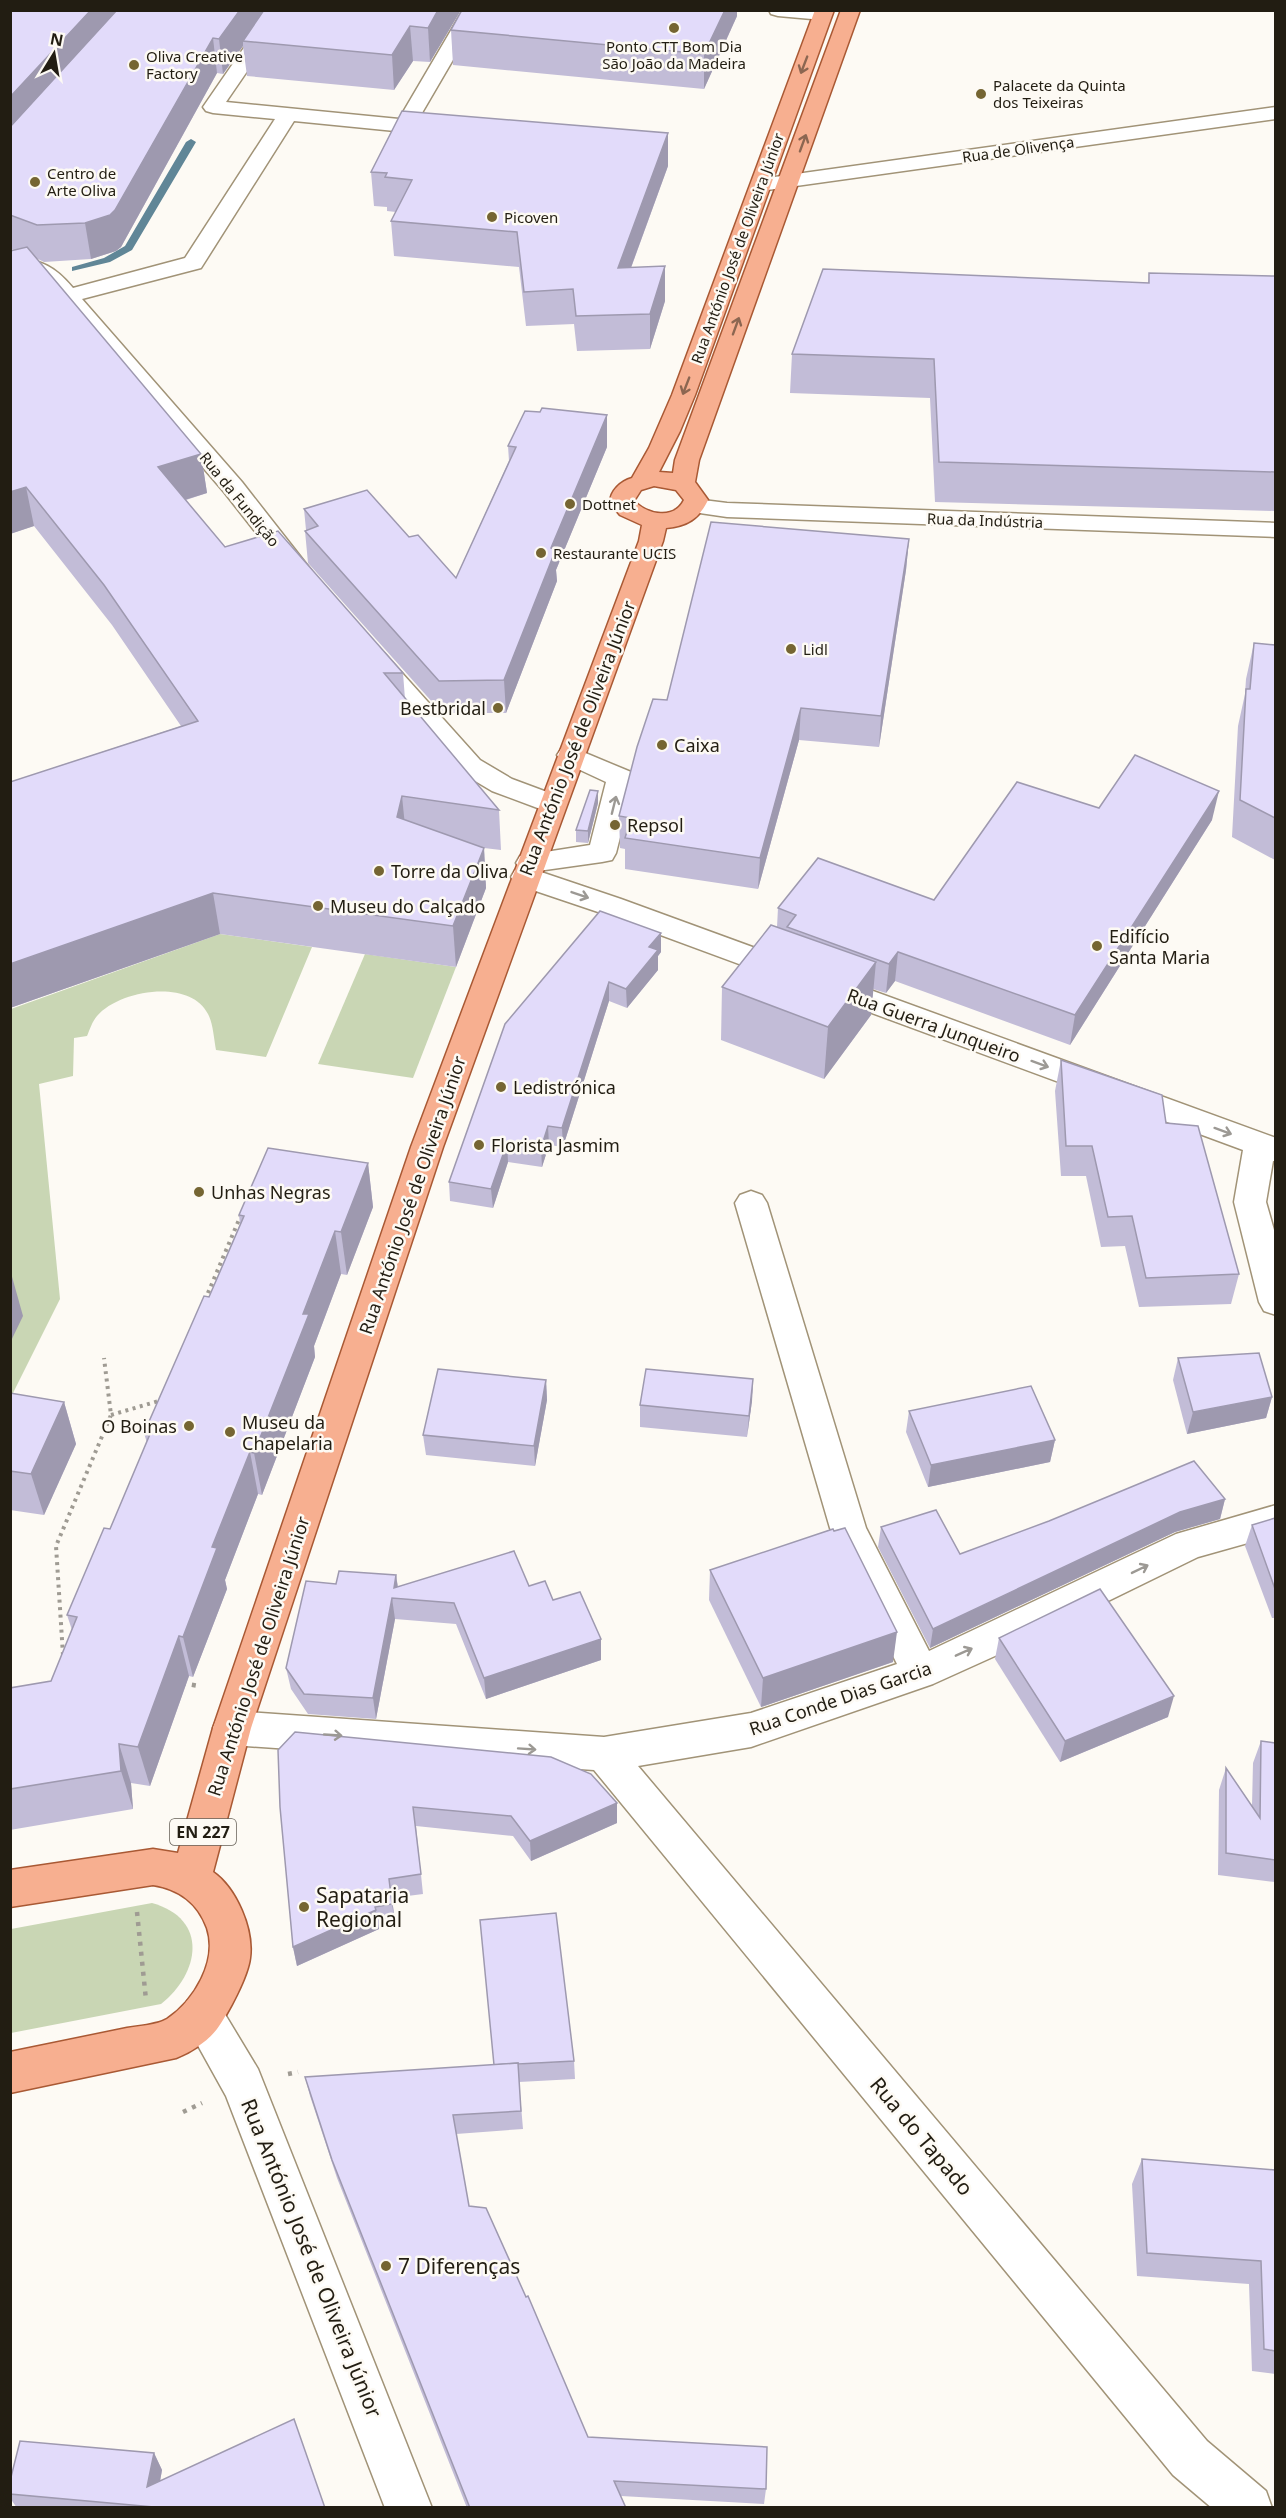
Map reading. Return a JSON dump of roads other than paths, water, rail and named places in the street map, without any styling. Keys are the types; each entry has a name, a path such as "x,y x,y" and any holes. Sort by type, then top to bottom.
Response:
{"main road":[{"name":"Rua António José de Oliveira Júnior","path":"683,484 687,460 851,10"},
{"name":"Rua António José de Oliveira Júnior","path":"191,1878 232,1728 427,1147 651,541 655,520 634,515 622,503 622,497 626,491 642,482 659,456 824,12"},
{"path":"642,482 664,479 683,484 694,494 695,506 680,517 655,520"},
{"path":"10,1889 153,1867 179,1871 206,1890 217,1904 228,1931 230,1958 224,1976 202,2015 176,2038 10,2073"}],"street":[{"path":"280,10 213,107 405,126 473,10"},
{"path":"778,10 824,12"},
{"name":"Rua de Olivença","path":"761,185 1275,113"},
{"path":"67,296 193,263 288,114"},
{"name":"Rua da Fundição","path":"10,261 32,266 50,275 233,487 310,584"},
{"name":"Rua da Indústria","path":"695,506 727,510 1275,530"},
{"path":"363,645 470,766 502,785 553,804"},
{"path":"528,870 602,853 621,778 571,755"},
{"name":"Rua Guerra Junqueiro","path":"528,870 633,914 1268,1147"},
{"path":"1268,1147 1250,1202 1275,1302"},
{"path":"751,1203 848,1528 920,1672"},
{"name":"Rua Conde Dias Garcia","path":"232,1728 604,1754 751,1730 920,1672 993,1640 1189,1545 1275,1520"},
{"name":"Rua do Tapado","path":"604,1754 1190,2458 1249,2508"},
{"name":"Rua António José de Oliveira Júnior","path":"202,2015 243,2084 409,2508"}],"waterway":[{"path":"75,269 107,260 129,248 191,142"}],"place":[{"name":"Ponto CTT Bom Dia São João da Madeira","path":"674,28"},
{"name":"Oliva Creative Factory","path":"134,65"},
{"name":"Palacete da Quinta dos Teixeiras","path":"981,94"},
{"name":"Centro de Arte Oliva","path":"35,182"},
{"name":"Picoven","path":"492,217"},
{"name":"Dottnet","path":"570,504"},
{"name":"Restaurante UCIS","path":"541,553"},
{"name":"Lidl","path":"791,649"},
{"name":"Bestbridal","path":"498,708"},
{"name":"Caixa","path":"662,745"},
{"name":"Repsol","path":"615,825"},
{"name":"Torre da Oliva","path":"379,871"},
{"name":"Museu do Calçado","path":"318,906"},
{"name":"Edifício Santa Maria","path":"1097,946"},
{"name":"Ledistrónica","path":"501,1087"},
{"name":"Florista Jasmim","path":"479,1145"},
{"name":"Unhas Negras","path":"199,1192"},
{"name":"O Boinas","path":"189,1426"},
{"name":"Museu da Chapelaria","path":"230,1432"},
{"name":"Sapataria Regional","path":"304,1907"},
{"name":"7 Diferenças","path":"386,2266"}]}
